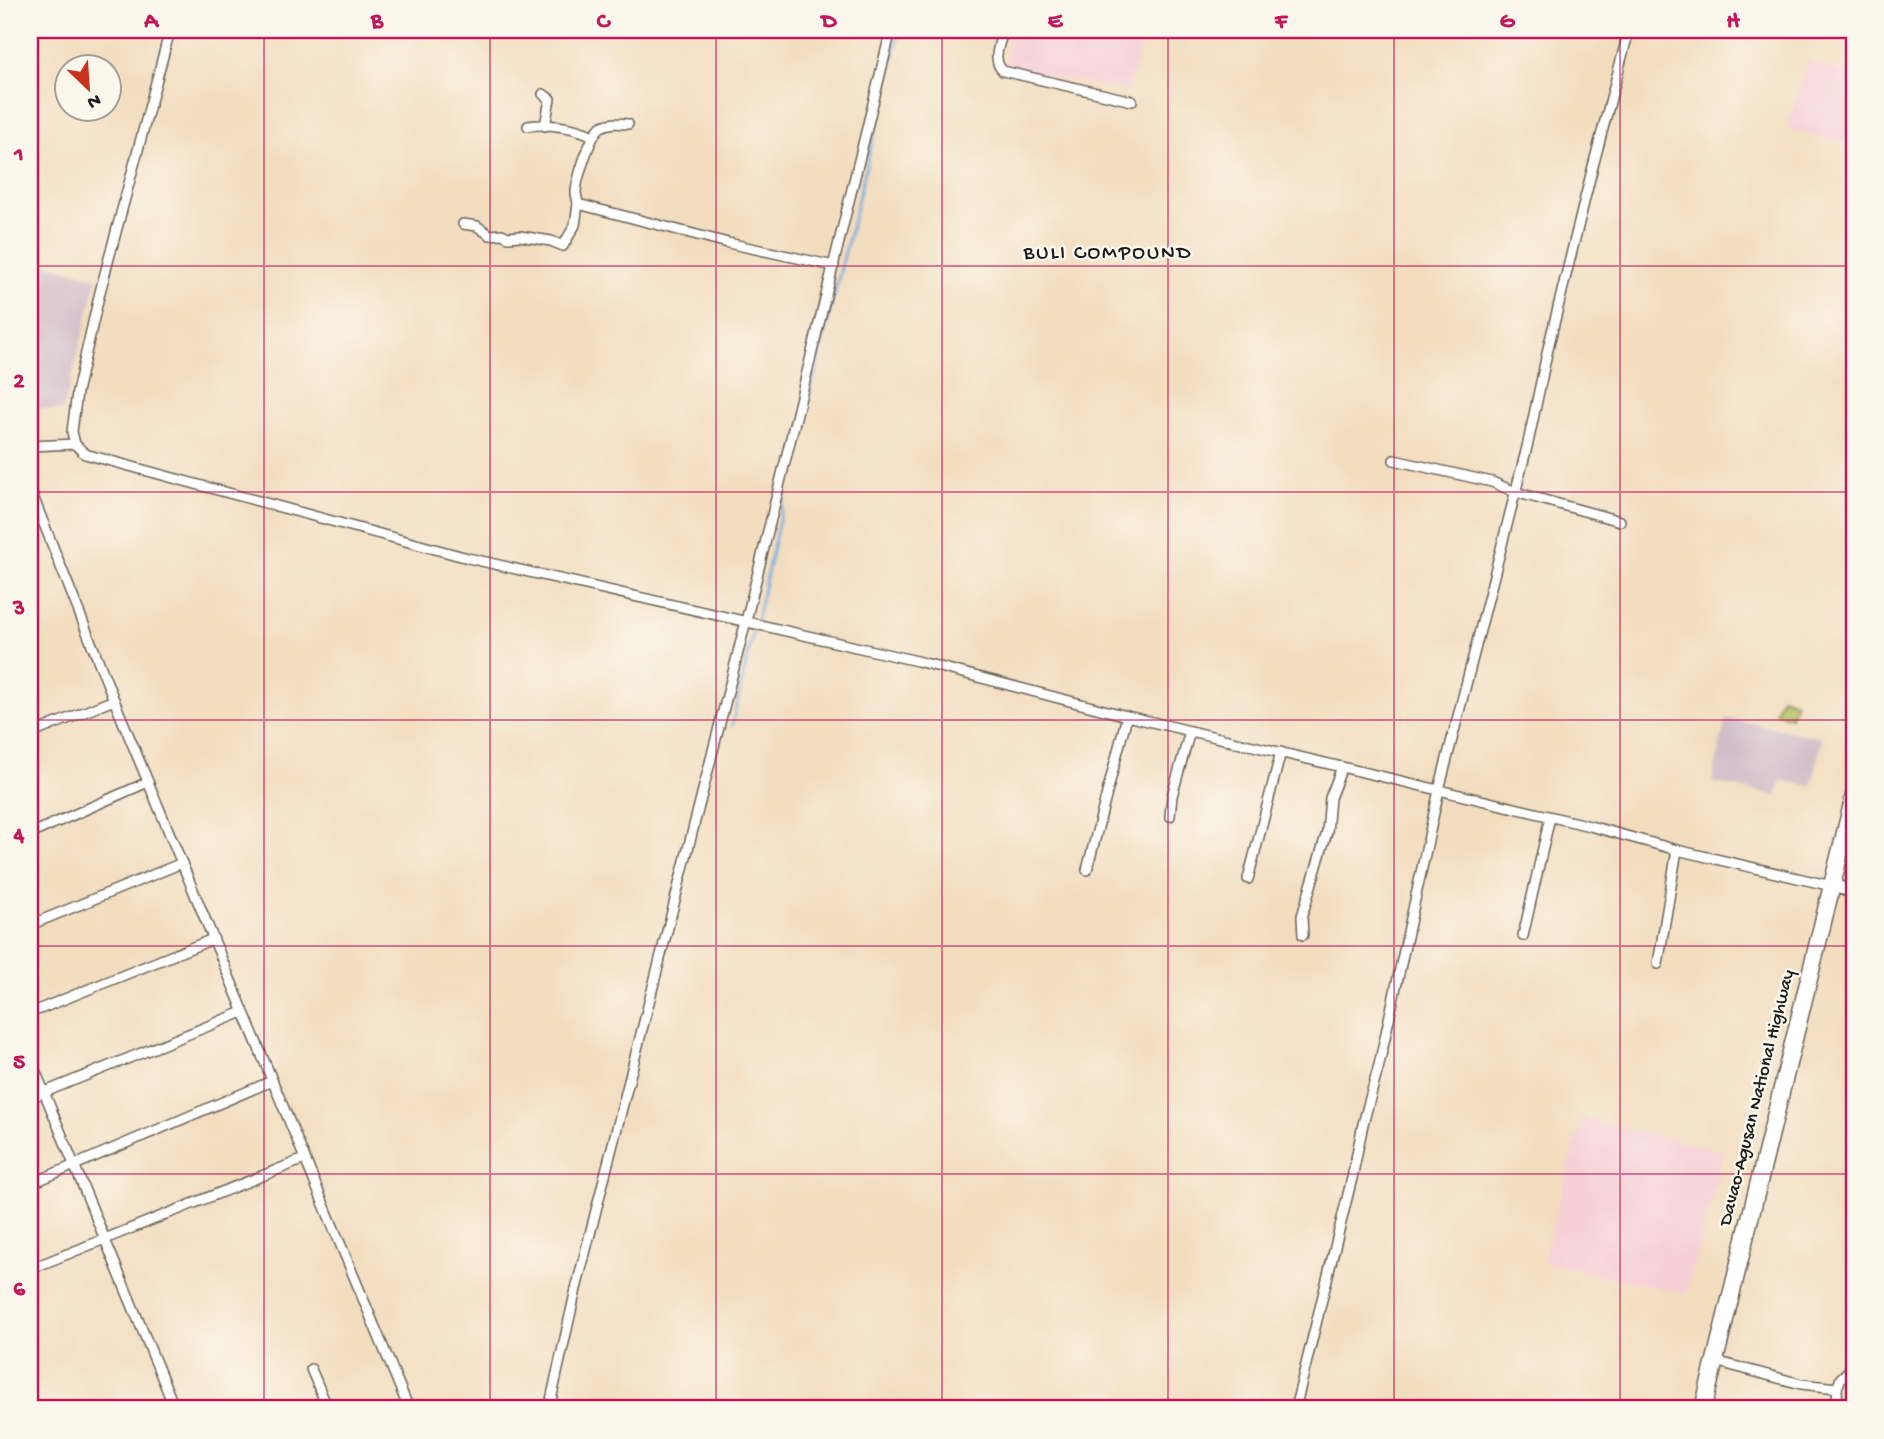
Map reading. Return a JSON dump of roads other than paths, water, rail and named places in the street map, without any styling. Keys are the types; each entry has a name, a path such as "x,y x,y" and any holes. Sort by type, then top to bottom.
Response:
{"highway":[{"name":"Davao-Agusan National Highway","path":"1703,1409 1854,796"}],"street":[{"path":"170,30 100,292 77,392 72,432 75,444 85,454 457,555 930,665 1127,716 1854,891"},
{"path":"549,1409 605,1174 671,922 891,30"},
{"path":"1003,30 996,58 1003,71 1132,101"},
{"path":"1295,1409 1379,1065 1439,790 1528,443 1549,344 1629,30"},
{"path":"543,94 550,99 545,126"},
{"path":"463,224 477,226 490,236 520,236 551,241 563,246 575,225 578,204 576,190 581,167 593,136 598,128 616,123 628,124"},
{"path":"528,126 582,131 593,136"},
{"path":"578,204 728,243 834,266"},
{"path":"30,446 75,444"},
{"path":"1394,460 1492,482 1515,492 1620,522"},
{"path":"30,489 114,700 409,1409"},
{"path":"30,734 114,700"},
{"path":"1087,870 1127,716"},
{"path":"1170,816 1172,796 1190,731"},
{"path":"1248,879 1280,752"},
{"path":"1303,935 1302,916 1327,832 1330,798 1342,767"},
{"path":"30,834 148,782"},
{"path":"1523,936 1550,817"},
{"path":"1658,964 1677,850"},
{"path":"30,925 182,863"},
{"path":"30,1013 213,939"},
{"path":"30,1098 243,1012"},
{"path":"30,1058 175,1409"},
{"path":"30,1184 272,1081"},
{"path":"30,1269 304,1159"},
{"path":"1715,1361 1801,1384 1837,1388"},
{"path":"1839,1406 1837,1388 1841,1378 1854,1366"},
{"path":"311,1369 328,1409"}],"waterway":[{"path":"757,619 784,498 900,30"},
{"path":"732,726 754,629"}],"district":[{"name":"BULI COMPOUND","path":"1108,254"}]}
